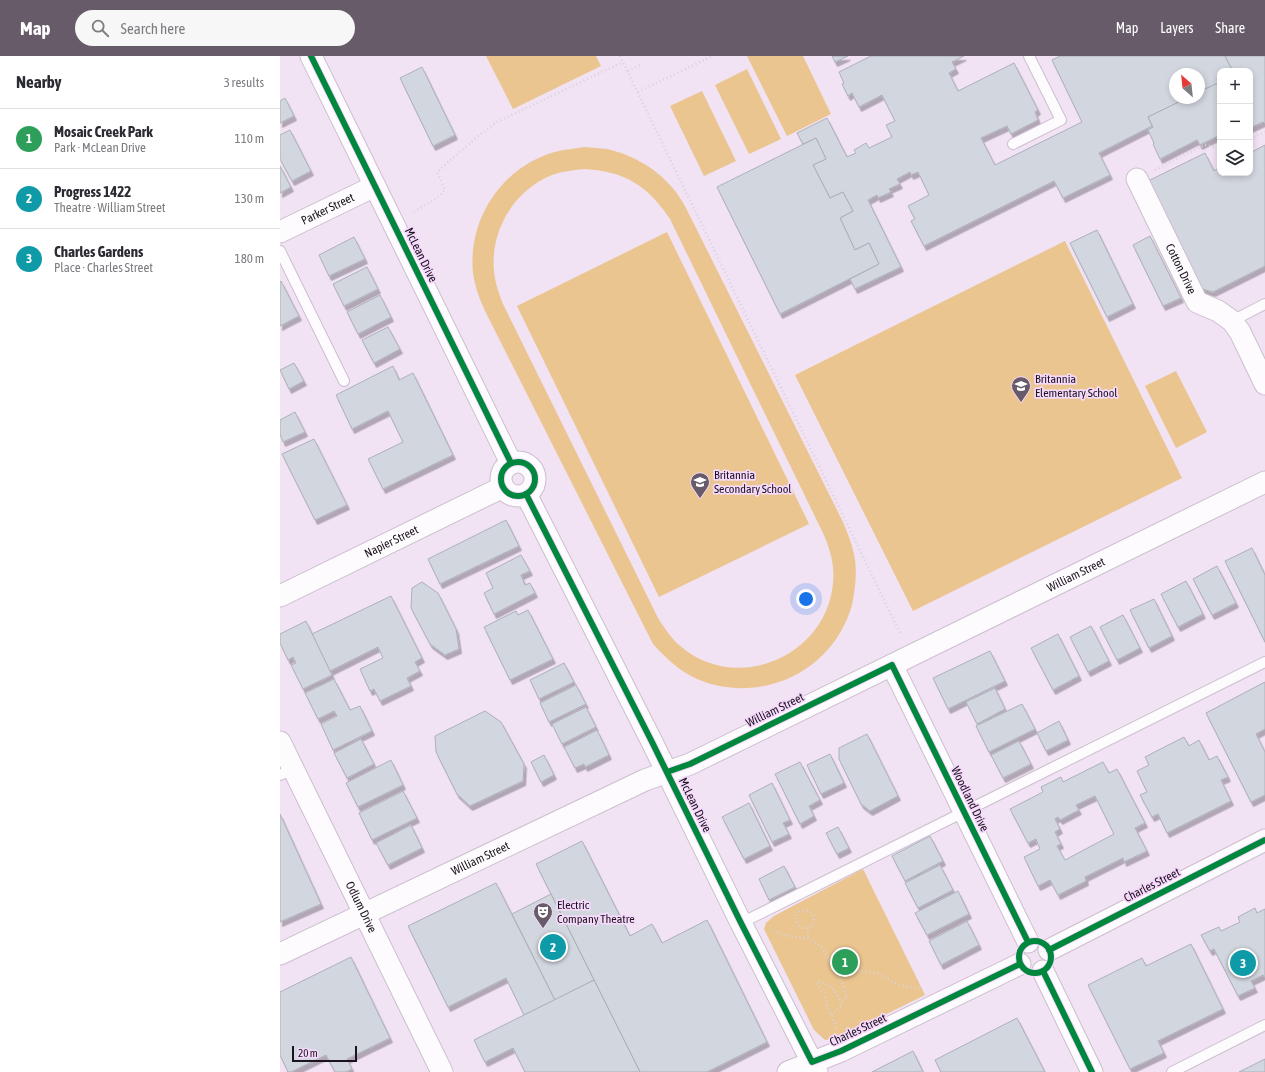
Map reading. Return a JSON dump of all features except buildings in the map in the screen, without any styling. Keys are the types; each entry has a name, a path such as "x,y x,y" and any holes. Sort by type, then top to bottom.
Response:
{"street":[{"name":"McLean Drive","path":"311,56 511,464"},
{"name":"Cotton Drive","path":"1137,179 1197,302 1218,311 1232,321 1240,332 1265,384"},
{"name":"Parker Street","path":"280,232 375,186"},
{"path":"517,462 524,463 533,471 535,478 534,484 531,490 526,494 519,496 513,495 507,492 503,486 501,480 502,473 505,467 511,464 517,462"},
{"name":"William Street","path":"280,954 645,780 690,764 1265,482"},
{"name":"Napier Street","path":"280,596 503,486"},
{"name":"McLean Drive","path":"526,494 667,772 741,924 815,1067"},
{"name":"Woodland Drive","path":"892,665 1028,942"},
{"name":"Odlum Drive","path":"280,742 287,772 364,914 442,1072"},
{"name":"Charles Street","path":"1050,950 1265,840"},
{"path":"1038,941 1047,945 1050,950 1050,964 1043,972 1027,972 1020,964 1019,954 1023,945 1028,942 1038,941"},
{"name":"Charles Street","path":"788,1072 815,1067 841,1051 1020,964"},
{"path":"1043,972 1092,1072"}],"lane":[{"path":"1013,144 1060,120 1029,56"},
{"path":"280,251 344,381"},
{"path":"1232,321 1265,304"},
{"path":"741,924 1265,662"},
{"path":"1172,1072 1265,1025"}],"path":[{"path":"620,56 901,635"},
{"path":"638,92 712,56"},
{"path":"414,212 437,198 445,190 438,172 478,136 497,122 623,62"},
{"path":"628,71 642,64"},
{"path":"1253,138 1265,132"},
{"path":"1137,179 1205,145 1217,147"},
{"path":"808,911 813,916 812,923 807,928 800,927 796,921 798,914 801,912 808,911"},
{"path":"807,928 809,934 808,939"},
{"path":"773,930 783,935 808,939 822,947 831,962 836,964 854,965 859,971 872,972 904,986 920,988"},
{"path":"831,1015 842,1006 842,1001 847,996 836,964"},
{"path":"837,1029 827,1005 825,995 817,982 823,982 835,991 842,1001"}],"shaded area":[{"path":"486,56 596,56 601,66 513,109"},
{"path":"747,56 803,56 831,114 787,136"},
{"path":"747,69 781,139 749,154 715,85"},
{"path":"702,91 736,161 704,176 670,106"},
{"path":"585,147 607,149 636,159 654,170 676,192 687,210 843,522 852,545 856,565 855,588 852,605 844,626 832,645 817,660 800,673 780,682 759,687 737,688 715,685 697,679 688,674 666,658 653,644 486,313 480,298 473,273 475,236 489,203 499,188 512,175 527,164 543,156 564,150","holes":["581,169 612,173 634,182 653,197 670,219 828,545 833,563 833,583 827,609 814,631 796,649 774,661 750,667 725,667 700,659 678,644 670,635 658,618 500,296 494,271 496,241 507,214 516,201 538,182 552,175"]},
{"path":"667,232 809,524 659,597 517,306"},
{"path":"1065,241 1182,478 913,611 795,375"},
{"path":"1176,371 1207,432 1176,448 1145,386"},
{"path":"863,869 925,995 836,1039 825,1040 814,1030 764,929 766,923 774,916"}],"cycle path":[{"path":"311,56 511,463"},
{"path":"515,462 521,462 530,467 534,473 535,479 534,485 530,491 521,496 515,496 506,491 501,482 501,476 506,467 515,462"},
{"path":"526,494 812,1062 841,1051 1020,964"},
{"path":"667,772 690,764 892,665 1028,942"},
{"path":"1049,950 1265,840"},
{"path":"1032,941 1038,941 1047,945 1051,957 1047,969 1038,973 1032,973 1023,969 1019,960 1019,954 1023,945 1032,941"},
{"path":"1043,971 1092,1072"}],"place":[{"name":"Britannia Elementary School","path":"1021,403"},
{"name":"Britannia Secondary School","path":"700,499"},
{"name":"Electric Company Theatre","path":"543,929"},
{"name":"Progress 1422","path":"553,947"},
{"name":"Mosaic Creek Park","path":"845,962"},
{"name":"Charles Gardens","path":"1243,963"}]}
